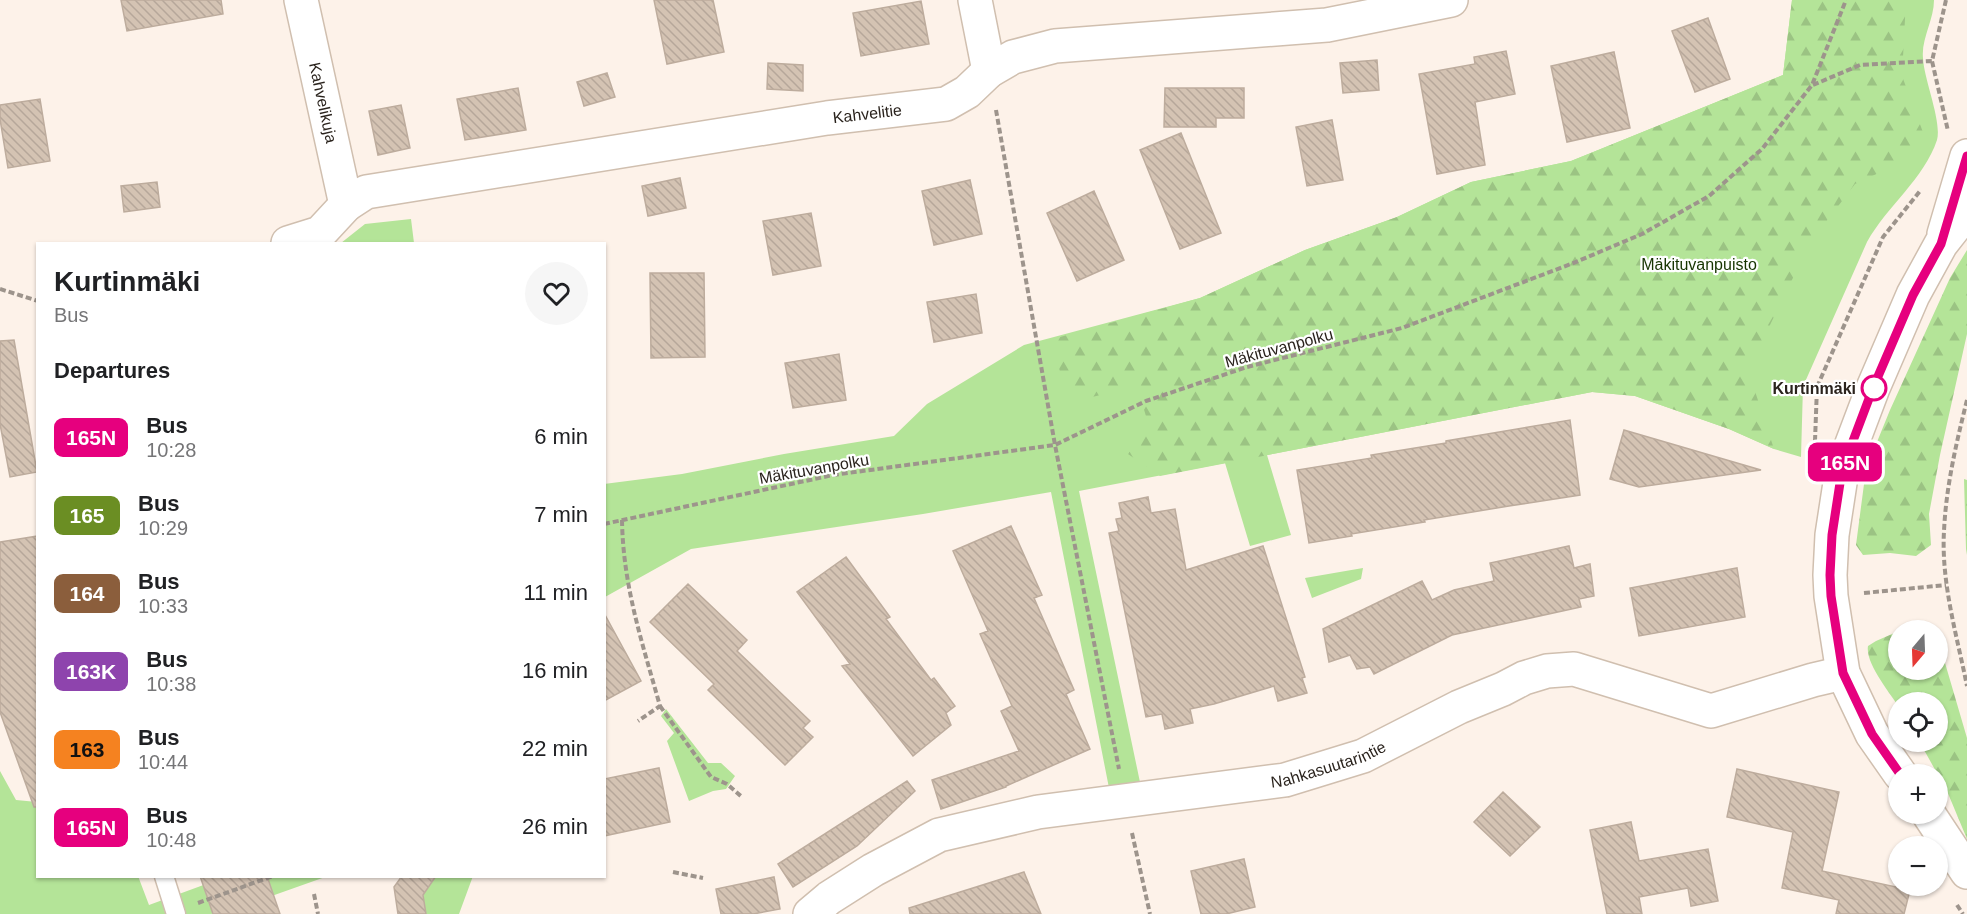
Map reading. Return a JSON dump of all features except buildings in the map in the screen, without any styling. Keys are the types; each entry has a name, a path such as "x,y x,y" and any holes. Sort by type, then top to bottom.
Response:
{"street":[{"name":"Kahvelikuja","path":"301,0 346,205"},
{"path":"975,0 989,71"},
{"name":"Kahvelitie","path":"291,242 320,233 346,205 366,192 827,118 946,104 967,92 989,71 1013,57 1055,46 1327,25 1451,0"},
{"path":"1941,244 1958,146"},
{"path":"1893,764 1872,734 1843,673 1831,596 1832,535 1842,470 1873,388 1913,295 1941,244 1967,211"},
{"name":"Nahkasuutarintie","path":"810,914 829,898 873,870 939,835 1038,812 1285,780 1363,756 1459,707 1547,670 1574,669 1711,711 1843,673"},
{"path":"1935,824 1967,872"}],"lane":[{"path":"165,878 176,913"}],"path":[{"name":"Mäkituvanpolku","path":"606,524 833,475 1055,445 1146,401 1247,367 1402,328 1571,264 1642,234 1709,196 1762,149 1812,85 1846,0"},
{"path":"1946,0 1932,61 1958,146"},
{"path":"1812,85 1860,66 1932,61"},
{"path":"989,71 1055,445 1121,777"},
{"path":"1815,444 1817,387 1883,237 1923,187"},
{"path":"0,289 36,300"},
{"path":"1967,400 1952,460 1944,533 1946,585 1967,686"},
{"path":"622,520 622,553 628,591 660,706 711,777 727,784 742,797"},
{"path":"1858,594 1946,585"},
{"path":"638,721 660,706"},
{"path":"1131,829 1150,914"},
{"path":"673,872 703,878"},
{"path":"176,913 268,878"},
{"path":"314,894 318,914"}],"green space":[{"name":"Mäkituvanpuisto","path":"1792,0 1934,0 1923,58 1937,122 1937,140 1923,167 1867,242 1803,386 1801,457 1774,449 1729,429 1635,396 1592,392 1267,455 1291,535 1250,546 1225,463 1079,491 1141,787 1109,788 1051,492 691,549 606,596 606,484 682,474 894,436 927,404 1024,345 1200,298 1305,250 1397,217 1471,182 1571,161 1783,75"},
{"name":"Mäkituvanpuisto","path":"1792,0 1906,0 1902,76 1924,135 1900,163 1855,184 1810,243 1748,370 1774,449 1729,429 1635,396 1592,392 1160,476 1128,454 1148,423 1140,396 1123,388 1090,397 1080,396 1066,386 1059,368 1053,339 1200,298 1305,250 1397,217 1471,182 1571,161 1783,75"},
{"path":"411,219 414,242 342,242 365,224"},
{"path":"1967,250 1967,334 1929,514 1931,545 1916,556 1890,553 1863,555 1856,545 1866,469 1950,278"},
{"path":"1964,479 1967,480 1967,555 1966,549"},
{"path":"1363,568 1361,579 1312,598 1305,578"},
{"path":"1888,636 1888,680 1948,680 1948,673 1967,738 1967,839 1948,793 1948,764 1932,764 1925,752 1948,752 1948,692 1889,692 1879,678 1868,653 1868,646"},
{"path":"666,709 708,763 721,763 735,776 726,789 713,791 689,801 667,741 674,733 661,716"},
{"path":"0,771 16,800 36,802 36,878 139,878 149,905 223,878 322,878 221,914 0,914"},
{"path":"435,878 472,878 459,914 426,914 423,895"}],"bus line":[{"name":"165N","path":"1893,764 1872,734 1843,673 1831,596 1832,535 1842,470 1873,388 1913,295 1941,244 1967,156"}],"place":[{"name":"Kurtinmäki","path":"1874,388"}]}
